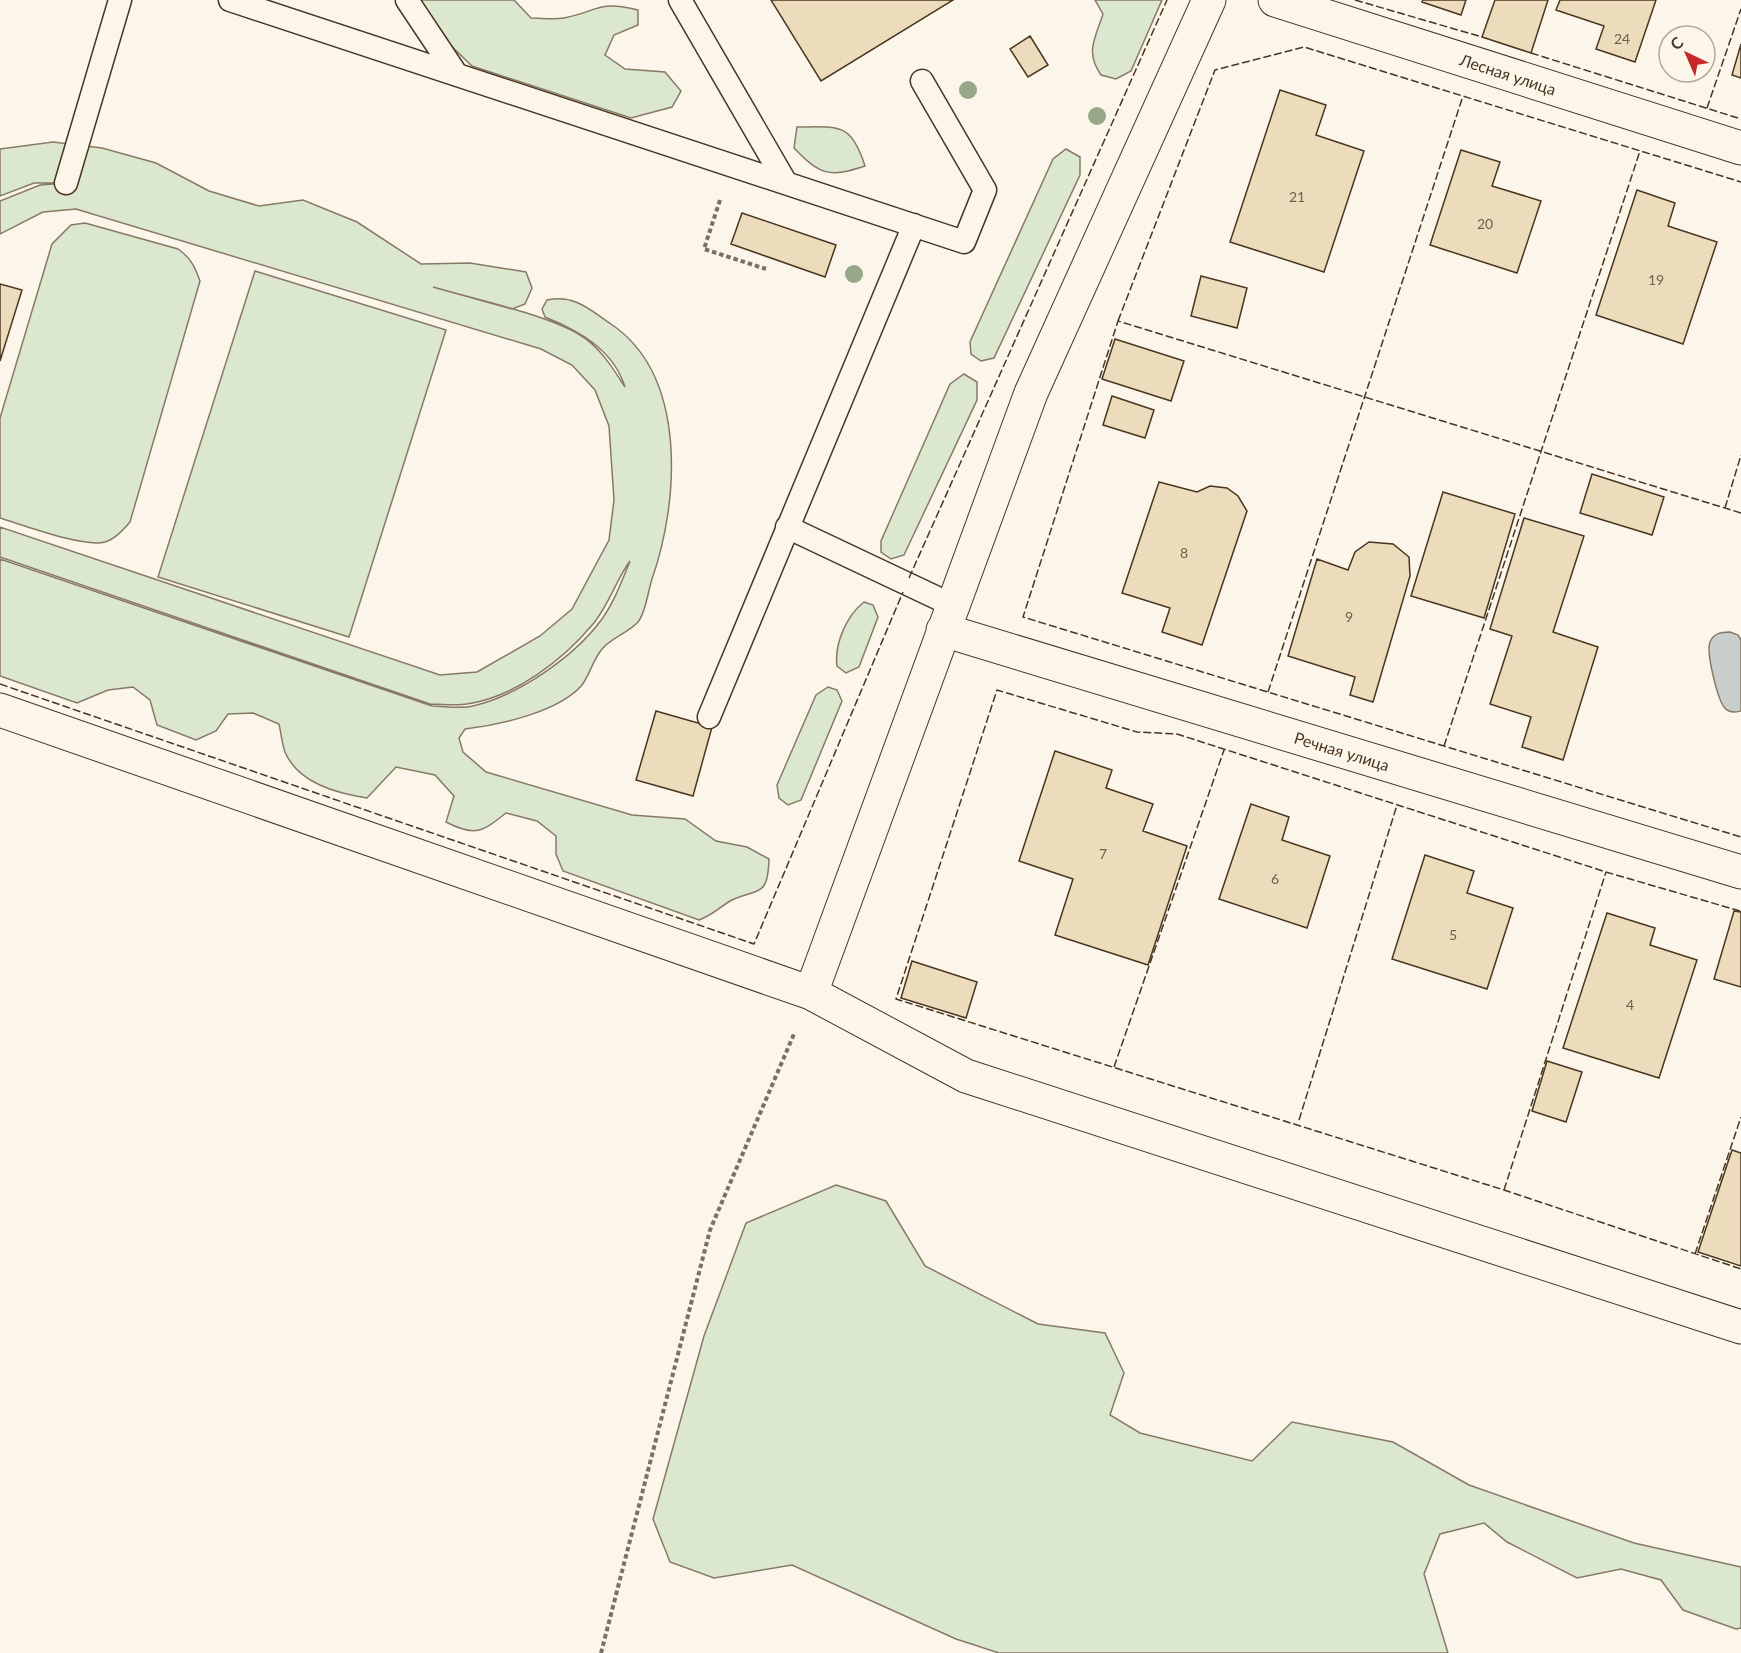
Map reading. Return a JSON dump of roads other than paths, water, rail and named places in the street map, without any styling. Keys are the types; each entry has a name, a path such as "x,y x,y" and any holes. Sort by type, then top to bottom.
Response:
{"street":[{"path":"811,993 1031,393 1209,0"},
{"name":"Лесная улица","path":"1275,0 1741,148"},
{"name":"Речная улица","path":"947,618 1741,872"},
{"path":"0,710 811,993 966,1076 1741,1327"}],"lane":[{"path":"66,183 120,0"},
{"path":"230,0 964,242 985,190 922,81"},
{"path":"407,0 457,75"},
{"path":"680,0 786,183"},
{"path":"709,717 914,225"},
{"path":"787,527 947,618"}]}
